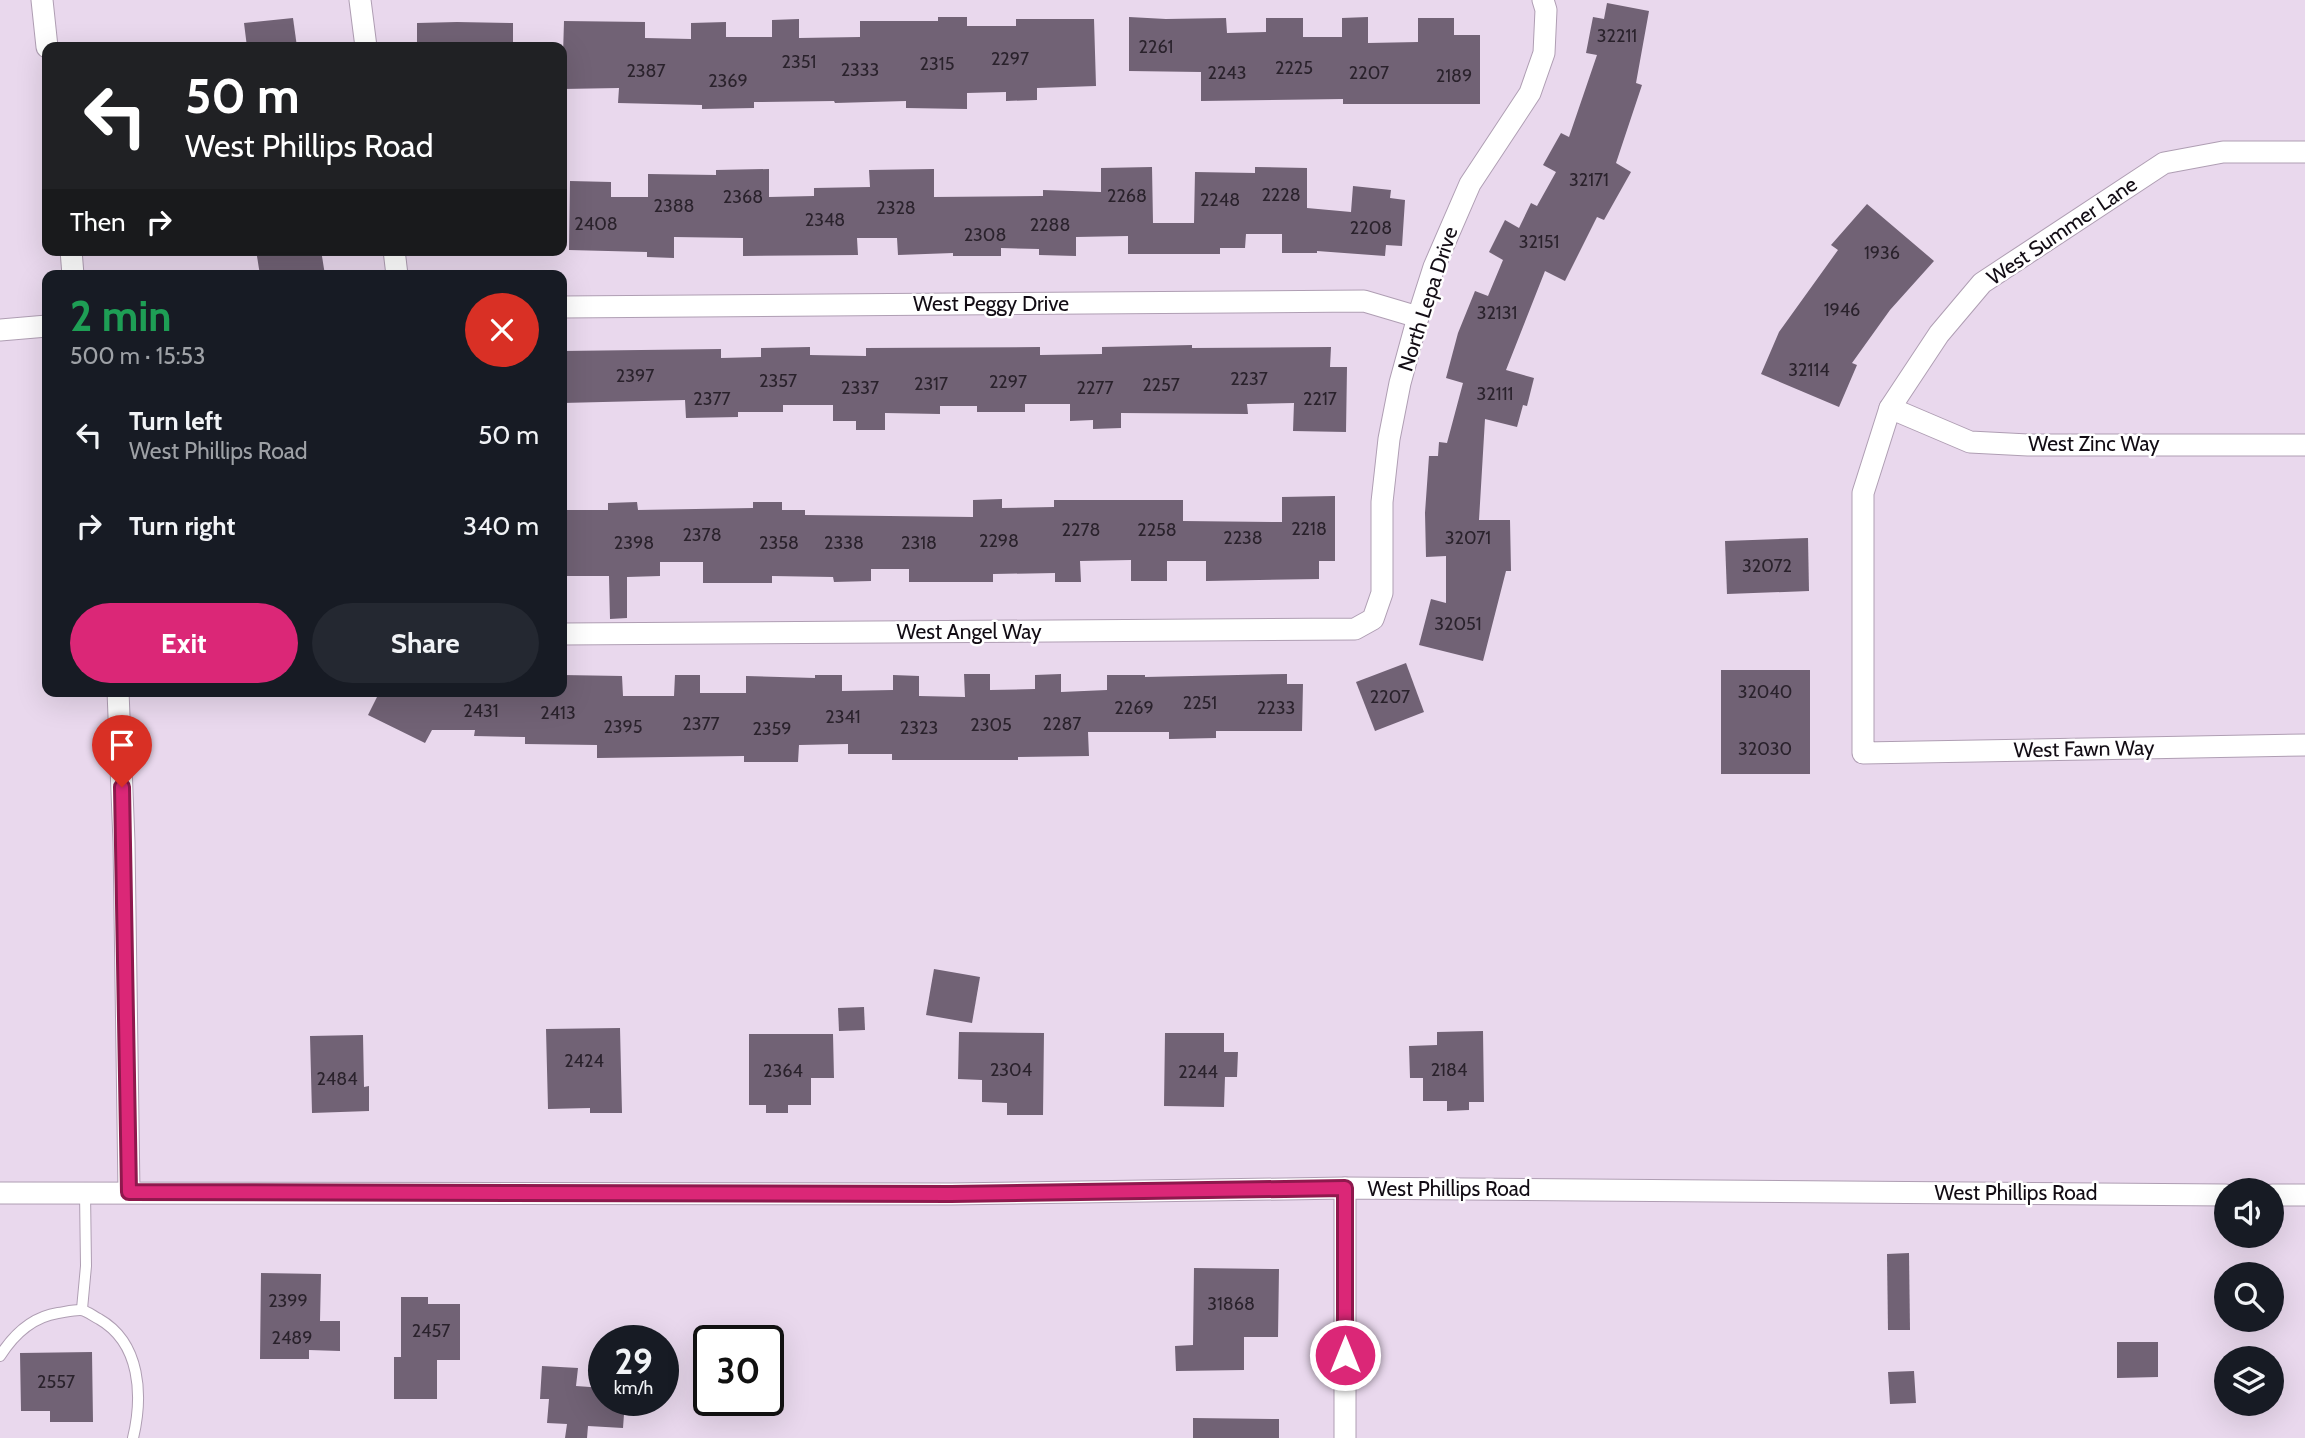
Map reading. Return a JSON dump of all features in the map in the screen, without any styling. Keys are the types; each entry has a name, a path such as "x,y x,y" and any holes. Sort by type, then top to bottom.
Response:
{"street":[{"path":"42,0 46,42"},
{"path":"360,0 365,42"},
{"name":"North Lepa Drive","path":"1373,619 1382,593 1382,502 1390,439 1400,383 1418,317 1434,267 1470,184 1530,93 1544,53 1546,10 1543,0"},
{"name":"West Summer Lane","path":"1863,753 1863,493 1890,408 1939,334 1982,283 2164,163 2223,152 2305,152"},
{"name":"West Peggy Drive","path":"567,307 1364,301 1418,317"},
{"path":"0,330 42,326"},
{"name":"West Zinc Way","path":"1890,408 1970,442 2028,445 2305,444"},
{"name":"West Angel Way","path":"567,634 1355,629 1373,619"},
{"path":"118,697 124,842 129,1192"},
{"name":"West Fawn Way","path":"1863,753 2305,745"},
{"path":"1345,1188 1345,1438"},
{"name":"West Phillips Road","path":"0,1193 951,1194 1345,1188 2214,1195"},
{"path":"2284,1195 2305,1195"}],"lane":[{"path":"82,1310 86,1266 85,1192"},
{"path":"0,1356 9,1342 29,1323 50,1315 82,1310 111,1326 128,1348 138,1375 139,1413 133,1438"}],"building":[{"path":"1607,3 1649,11 1636,83 1642,85 1616,163 1631,172 1604,220 1597,217 1565,281 1545,271 1506,370 1534,378 1527,406 1523,405 1517,427 1485,419 1479,520 1510,520 1511,571 1506,571 1483,661 1419,645 1431,599 1446,603 1446,556 1426,557 1425,513 1429,456 1438,456 1439,442 1447,443 1463,383 1446,378 1458,333 1475,291 1488,296 1503,260 1489,252 1505,220 1519,228 1531,203 1537,206 1556,172 1543,165 1561,133 1569,137 1597,55 1586,53 1593,17 1604,19"},
{"path":"938,17 967,17 967,26 1016,26 1016,19 1094,19 1096,86 1037,88 1037,100 1006,101 1006,92 967,93 967,109 906,108 906,101 834,101 754,102 754,108 702,109 702,105 618,103 619,88 567,89 564,21 645,22 645,38 691,39 691,23 726,22 726,37 772,37 772,20 799,19 799,38 860,37 860,21 938,21"},
{"path":"1129,17 1226,18 1227,33 1266,32 1266,18 1303,18 1303,37 1342,37 1342,18 1368,17 1368,43 1418,42 1418,18 1454,18 1454,35 1480,35 1480,104 1343,104 1343,99 1201,101 1201,72 1129,71"},
{"path":"293,18 296,42 246,42 244,23"},
{"path":"417,23 513,23 513,42 417,42"},
{"path":"1152,167 1153,223 1194,223 1195,172 1255,173 1255,167 1307,168 1307,208 1351,212 1353,186 1391,190 1390,198 1405,200 1402,246 1386,245 1385,256 1317,251 1282,253 1282,234 1246,234 1245,248 1220,248 1220,254 1128,254 1128,236 1076,237 1076,256 1039,255 1039,249 1001,248 1001,256 953,256 953,253 898,255 897,238 857,238 858,255 743,256 743,238 674,237 674,258 647,257 647,252 569,250 570,181 611,182 611,197 648,197 648,174 716,175 716,170 769,169 769,197 814,196 814,188 870,187 869,170 934,169 934,197 1043,196 1043,190 1101,192 1101,168"},
{"path":"1867,204 1934,261 1890,310 1852,363 1857,365 1839,407 1761,374 1779,332 1838,250 1831,245"},
{"path":"257,256 322,256 324,270 259,270"},
{"path":"810,347 810,355 866,356 866,348 1040,347 1040,355 1102,354 1102,347 1331,347 1330,367 1347,367 1346,432 1293,431 1294,403 1247,404 1248,414 1121,413 1121,428 1093,429 1093,420 1070,421 1070,404 1025,404 1025,412 977,412 977,406 940,406 940,414 885,413 885,430 856,430 856,421 833,421 833,405 783,405 783,412 738,412 738,417 686,418 685,400 567,403 567,351 721,349 721,358 761,357 761,348"},
{"path":"1335,496 1335,561 1319,561 1319,579 1206,581 1206,561 1167,561 1167,581 1131,581 1131,560 1080,561 1081,582 1055,582 1055,573 993,574 993,582 909,582 909,569 871,569 871,581 834,582 833,577 772,576 772,583 703,583 703,562 660,562 660,576 627,577 627,618 610,619 609,576 567,576 567,510 608,510 608,503 637,502 638,510 753,508 753,502 782,502 782,510 805,510 805,515 973,517 973,500 1002,499 1002,508 1054,507 1054,500 1183,500 1183,521 1282,522 1282,497"},
{"path":"1808,538 1809,591 1727,594 1725,541"},
{"path":"1406,663 1424,712 1375,731 1356,682"},
{"path":"1721,670 1810,670 1810,774 1721,774"},
{"path":"964,674 990,674 990,690 1035,689 1035,675 1061,674 1061,692 1107,690 1107,675 1145,677 1287,674 1287,684 1303,684 1302,731 1216,731 1216,738 1169,739 1169,732 1088,732 1089,756 1018,757 1018,760 892,760 892,754 848,754 848,744 799,745 798,762 744,762 744,756 597,758 597,745 525,744 525,737 474,736 475,730 432,730 425,743 368,715 377,697 567,697 567,675 622,676 623,696 674,696 675,675 700,675 700,693 746,693 746,676 815,678 815,675 842,675 842,691 893,690 893,675 919,676 919,696 965,697"},
{"path":"934,969 980,977 972,1023 926,1015"},
{"path":"864,1007 865,1030 839,1031 838,1008"},
{"path":"620,1028 622,1113 590,1113 590,1108 548,1109 546,1029"},
{"path":"1483,1031 1484,1102 1469,1102 1469,1110 1447,1111 1447,1101 1423,1101 1423,1078 1410,1078 1409,1046 1437,1045 1437,1032"},
{"path":"959,1032 1044,1033 1043,1115 1007,1115 1007,1103 982,1102 982,1080 958,1079"},
{"path":"1165,1033 1224,1033 1224,1052 1238,1052 1237,1077 1225,1077 1224,1107 1164,1106"},
{"path":"749,1034 833,1034 834,1078 811,1078 811,1105 788,1105 788,1113 766,1113 766,1105 749,1105"},
{"path":"363,1035 364,1087 369,1086 369,1111 312,1113 310,1036"},
{"path":"1909,1253 1910,1330 1888,1330 1887,1254"},
{"path":"1194,1268 1279,1269 1278,1337 1244,1337 1244,1370 1176,1371 1175,1346 1193,1345"},
{"path":"261,1273 321,1274 320,1321 340,1321 340,1351 309,1350 309,1359 260,1359"},
{"path":"401,1297 428,1297 428,1304 460,1304 460,1360 437,1360 437,1399 394,1399 394,1357 401,1357"},
{"path":"2117,1342 2158,1342 2158,1377 2117,1378"},
{"path":"92,1352 93,1422 50,1422 50,1411 21,1411 20,1353"},
{"path":"542,1366 578,1368 576,1386 588,1387 588,1416 624,1416 623,1428 588,1426 587,1438 565,1438 567,1424 547,1423 549,1399 540,1399"},
{"path":"1914,1371 1916,1403 1890,1404 1888,1372"},
{"path":"1193,1418 1279,1419 1279,1438 1193,1438"}],"route":[{"path":"122,787 129,1192 951,1194 1345,1188 1345,1355"}]}
